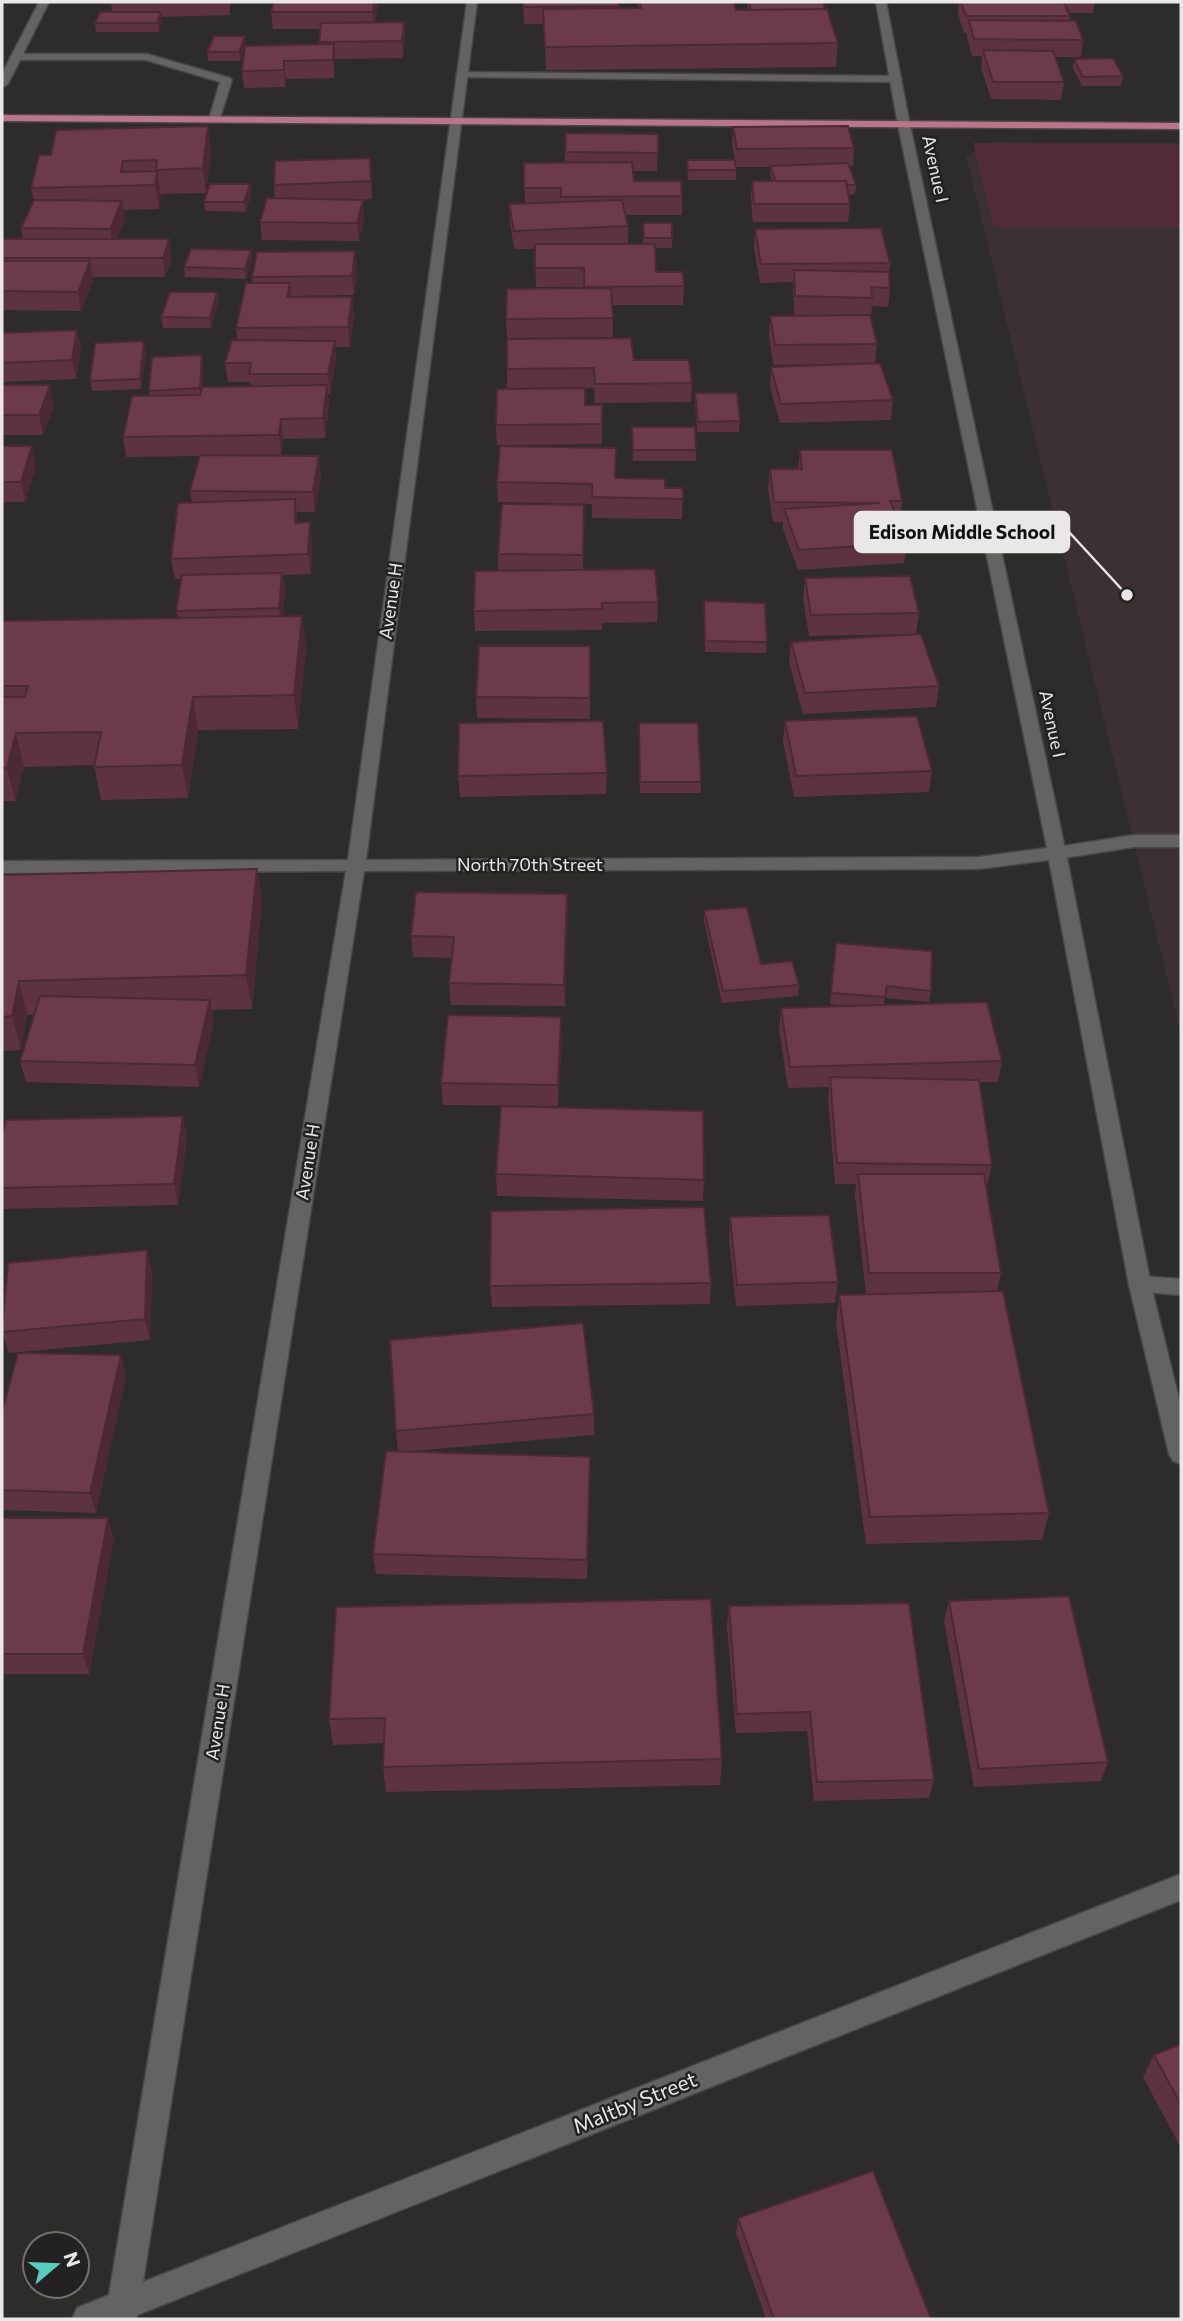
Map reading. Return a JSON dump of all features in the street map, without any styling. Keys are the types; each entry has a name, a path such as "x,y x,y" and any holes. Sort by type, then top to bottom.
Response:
{"main road":[{"path":"2,118 1181,126"}],"street":[{"path":"2,84 44,2"},
{"name":"Avenue H","path":"122,2313 356,866 472,2"},
{"name":"Avenue I","path":"881,2 904,125 1058,853 1140,1285 1181,1454"},
{"path":"16,57 147,57 226,80 215,119"},
{"path":"462,75 896,79"},
{"name":"North 70th Street","path":"2,867 978,863 1134,841 1181,841"},
{"path":"1140,1285 1181,1287"},
{"name":"Maltby Street","path":"88,2319 122,2313 1181,1887"}],"shaded area":[{"path":"992,142 1181,143 1181,1035 966,156"},
{"path":"973,143 1181,144 1181,228 994,227"}],"building":[{"path":"274,2 374,2 373,12 271,12"},
{"path":"523,2 619,2 619,6 523,7"},
{"path":"640,2 734,2 736,10 827,9 838,43 545,47 543,9 641,8"},
{"path":"749,2 823,2 825,9 751,10"},
{"path":"961,2 1064,2 1070,16 966,16"},
{"path":"100,12 161,12 157,23 95,23"},
{"path":"969,20 1076,21 1083,40 974,39"},
{"path":"404,22 402,41 319,42 321,23"},
{"path":"214,36 245,36 239,52 207,52"},
{"path":"334,44 333,60 284,61 284,70 242,71 245,46"},
{"path":"983,50 1053,51 1064,82 993,82"},
{"path":"1113,58 1123,76 1083,77 1074,59"},
{"path":"208,126 203,168 156,170 157,160 123,161 121,172 157,171 155,185 31,188 39,155 51,155 56,130"},
{"path":"848,126 854,148 737,149 733,127"},
{"path":"566,133 658,134 658,153 565,152"},
{"path":"370,158 371,181 274,185 275,161"},
{"path":"687,160 735,160 736,170 688,170"},
{"path":"632,162 634,181 681,181 682,196 561,197 561,188 524,188 524,163"},
{"path":"848,163 856,185 847,185 846,181 776,181 770,166"},
{"path":"752,181 846,181 850,204 754,204"},
{"path":"210,184 250,184 244,202 204,202"},
{"path":"267,198 363,200 357,223 260,222"},
{"path":"34,200 122,201 110,229 21,228"},
{"path":"622,200 628,226 514,231 509,204"},
{"path":"643,223 672,223 672,238 644,238"},
{"path":"881,228 890,263 761,264 755,229"},
{"path":"2,239 169,239 163,258 2,258"},
{"path":"535,244 655,244 656,272 683,272 684,286 584,287 584,268 535,268"},
{"path":"191,249 251,250 245,269 184,267"},
{"path":"355,251 352,276 252,277 257,252"},
{"path":"2,261 90,261 78,292 2,291"},
{"path":"794,270 889,272 890,288 871,287 872,298 795,296"},
{"path":"246,283 290,283 287,297 352,297 348,327 236,328"},
{"path":"611,288 613,318 506,319 507,289"},
{"path":"170,292 217,292 210,318 161,317"},
{"path":"870,315 877,344 775,345 770,316"},
{"path":"77,330 72,360 2,363 2,333"},
{"path":"631,338 634,360 689,360 692,383 595,384 594,368 507,369 507,339"},
{"path":"232,340 335,341 328,374 249,374 251,363 225,363"},
{"path":"144,341 140,379 90,381 95,343"},
{"path":"202,355 200,388 149,391 152,357"},
{"path":"880,363 893,400 781,404 771,367"},
{"path":"2,385 50,385 39,415 2,415"},
{"path":"327,385 323,418 281,419 279,435 123,437 132,396 200,395 202,387"},
{"path":"585,388 585,405 602,405 602,424 496,425 497,389"},
{"path":"695,393 737,393 740,421 698,422"},
{"path":"632,427 695,427 696,450 633,450"},
{"path":"2,446 32,446 21,482 2,482"},
{"path":"500,446 616,448 615,478 665,479 665,488 683,488 683,499 592,497 592,484 497,482"},
{"path":"800,450 892,450 902,501 890,501 907,543 799,550 784,509 880,503 774,502 770,469 802,469"},
{"path":"200,455 319,456 313,492 190,491"},
{"path":"295,499 295,523 310,522 308,554 171,559 178,503"},
{"path":"502,504 584,505 583,555 498,554"},
{"path":"655,569 658,602 602,603 602,609 474,611 475,571"},
{"path":"282,573 279,608 176,611 182,575"},
{"path":"910,576 919,613 811,615 805,578"},
{"path":"704,601 765,603 767,642 705,641"},
{"path":"302,616 294,695 193,697 182,765 94,767 101,732 16,733 7,768 2,768 2,697 25,697 28,686 2,686 2,621"},
{"path":"921,634 939,686 805,693 791,642"},
{"path":"479,646 590,646 590,698 476,697"},
{"path":"917,716 932,771 796,776 785,721"},
{"path":"603,721 607,773 458,776 459,723"},
{"path":"639,723 698,723 701,782 640,782"},
{"path":"257,869 246,975 19,981 12,1016 2,1017 2,875"},
{"path":"416,892 567,894 564,985 449,983 454,937 411,936"},
{"path":"747,907 761,964 792,961 799,985 723,991 704,910"},
{"path":"836,943 932,951 931,991 887,986 885,997 831,993"},
{"path":"40,996 210,1000 195,1065 20,1061"},
{"path":"987,1002 1002,1061 790,1067 781,1008"},
{"path":"448,1015 561,1017 558,1085 441,1083"},
{"path":"830,1077 979,1080 992,1165 837,1163"},
{"path":"501,1106 703,1111 704,1180 496,1174"},
{"path":"183,1116 174,1184 2,1188 2,1136 6,1120"},
{"path":"858,1174 984,1174 1001,1273 869,1273"},
{"path":"704,1207 711,1283 490,1286 491,1211"},
{"path":"829,1215 838,1282 737,1285 730,1217"},
{"path":"147,1250 145,1319 2,1332 8,1263"},
{"path":"1003,1291 1049,1513 870,1517 839,1295"},
{"path":"583,1323 594,1414 396,1431 390,1340"},
{"path":"18,1353 121,1355 90,1493 2,1490 2,1412"},
{"path":"386,1451 590,1457 587,1560 373,1554"},
{"path":"2,1518 108,1518 83,1654 2,1654"},
{"path":"1069,1596 1108,1762 979,1769 949,1601"},
{"path":"711,1599 722,1759 383,1767 385,1718 329,1719 336,1607"},
{"path":"909,1603 934,1780 817,1782 810,1712 737,1714 729,1606"},
{"path":"1181,2044 1181,2105 1154,2055"},
{"path":"873,2171 931,2319 774,2319 738,2218"}],"place":[{"name":"Edison Middle School","path":"1127,595"}]}
